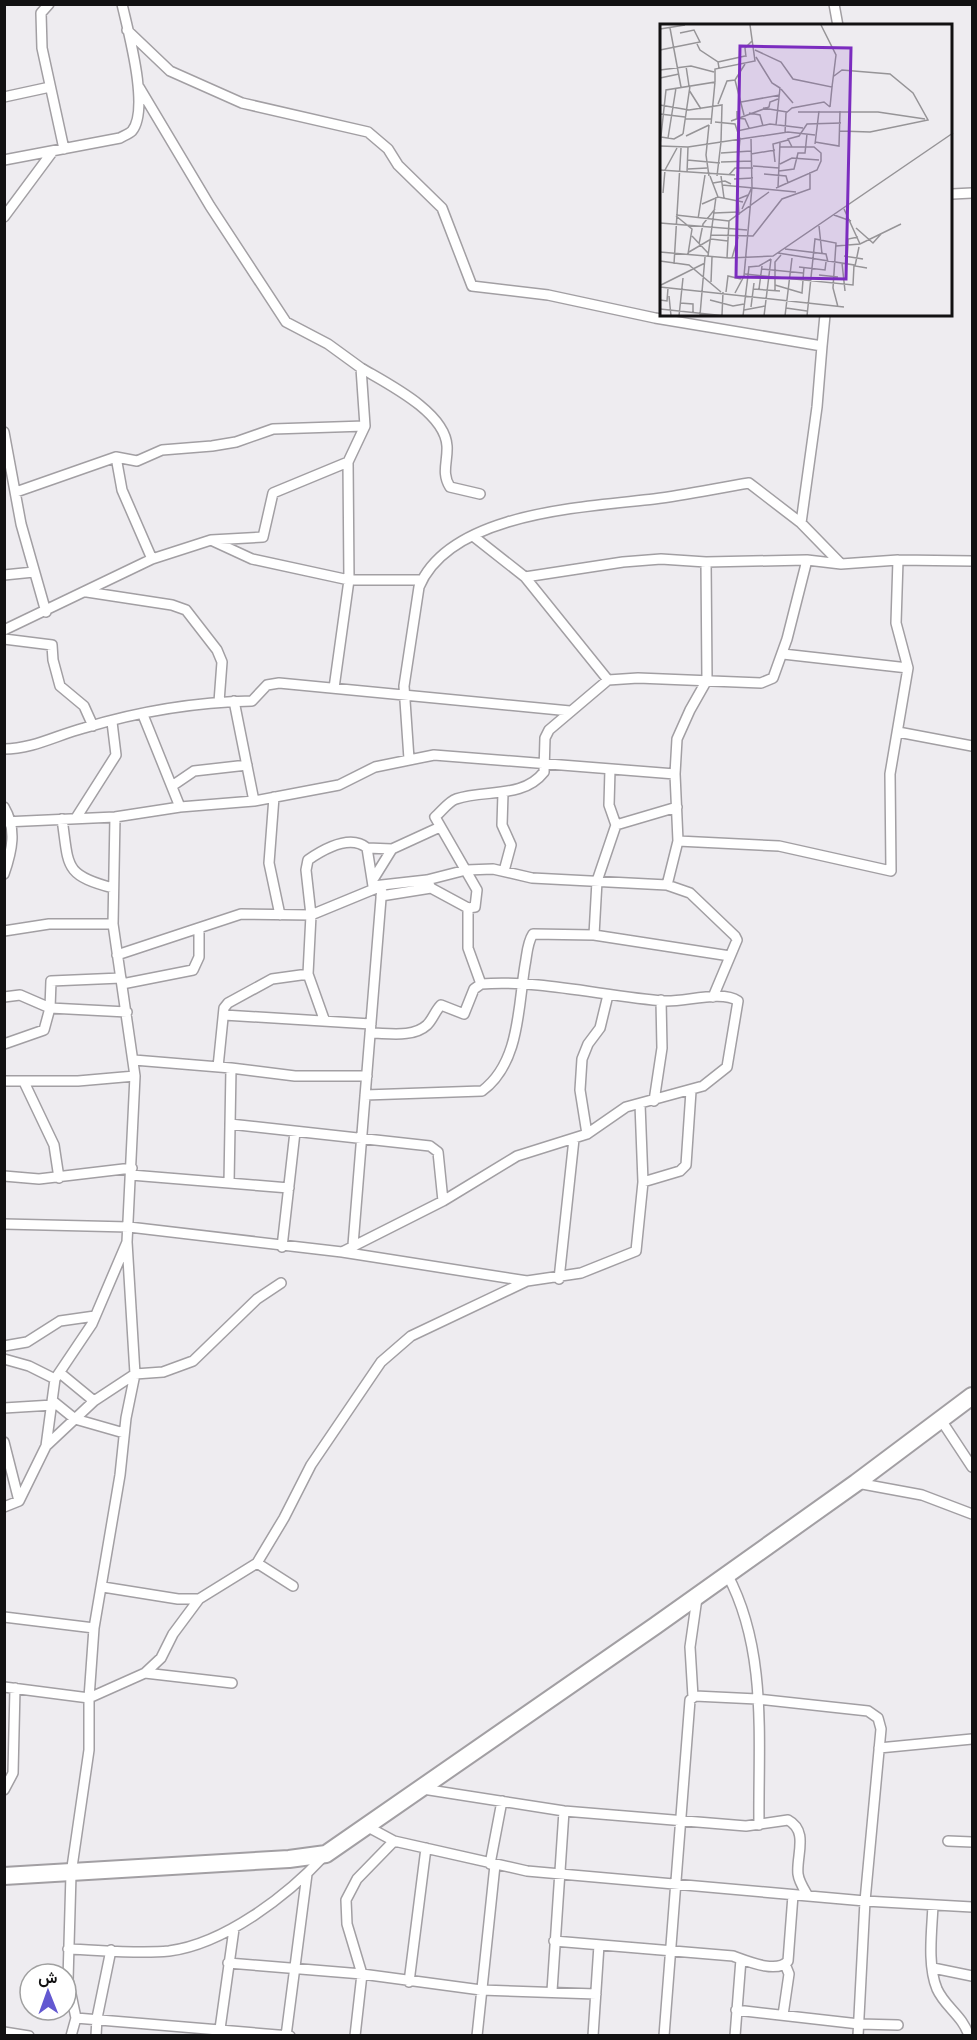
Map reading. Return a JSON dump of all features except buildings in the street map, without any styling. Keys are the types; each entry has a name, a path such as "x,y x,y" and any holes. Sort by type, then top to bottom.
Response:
{"highway":[{"path":"4,1876 72,1874 290,1859 326,1854 423,1789 856,1483 972,1396"}],"street":[{"path":"49,4 41,13 42,48 64,149"},
{"path":"4,160 120,138 131,132 136,123 139,87 122,4"},
{"path":"834,4 838,24"},
{"path":"127,30 170,71 242,103 368,132 388,148 398,165 442,208 472,286 548,295 655,318 822,346"},
{"path":"4,97 50,87"},
{"path":"139,87 210,206 286,322 328,344 361,368 399,390 439,422 447,445 444,478 450,487 480,494"},
{"path":"4,217 53,151"},
{"path":"953,194 972,193"},
{"path":"801,523 818,407 825,316"},
{"path":"334,688 349,580 348,462 365,426 361,368"},
{"path":"16,492 116,457 137,461 162,450 236,442 273,429 365,426"},
{"path":"4,432 34,572 46,612"},
{"path":"116,457 122,490 152,559"},
{"path":"4,630 46,612 152,559 211,540 263,537 273,493 348,462"},
{"path":"409,759 404,695 422,580 437,560 473,536 539,513 749,483 801,523 841,564"},
{"path":"473,536 525,577 608,680"},
{"path":"211,540 252,559 349,580 422,580"},
{"path":"525,577 623,562 661,559 706,562 807,560 841,564 898,560 972,561"},
{"path":"429,884 468,908 475,907 477,890 435,817 454,799 503,793 535,782 543,774 546,734 608,680 766,682 773,678 783,654 807,560"},
{"path":"678,841 779,846 891,871 890,774 908,668 896,623 898,560"},
{"path":"667,885 678,841 675,774 680,731 708,680 706,562"},
{"path":"4,575 34,572"},
{"path":"87,592 172,605 186,610 217,650 222,662 219,702"},
{"path":"4,639 52,645 60,686 84,706 93,726"},
{"path":"783,654 908,668"},
{"path":"4,749 32,746 93,726 143,715 219,702 256,699 267,685 279,683 570,711"},
{"path":"234,701 254,801"},
{"path":"143,715 180,807"},
{"path":"76,818 116,755 112,722"},
{"path":"898,732 972,746"},
{"path":"9,821 115,818 180,807 254,801 339,785 375,767 409,759 459,755 544,765 675,774"},
{"path":"172,786 194,771 247,765"},
{"path":"594,934 597,881 616,825 609,805 610,769"},
{"path":"503,793 502,825 512,845 504,871"},
{"path":"274,797 269,863 280,915"},
{"path":"4,807 9,821 4,874"},
{"path":"616,825 676,807"},
{"path":"68,1962 72,1874 89,1750 89,1698 94,1628 103,1587 124,1433 135,1374 128,1242 135,1076 113,924 115,818"},
{"path":"62,819 72,867 85,880 113,888"},
{"path":"324,1020 308,974 311,915 306,870 309,860 334,846 356,842 367,848 392,849 440,827"},
{"path":"353,1245 367,1076 377,887 367,848"},
{"path":"377,887 392,849"},
{"path":"117,956 241,914 311,915 377,887 429,884 466,870 504,871 532,878 667,885 690,892 733,933 736,940 713,997"},
{"path":"468,908 468,948 481,984"},
{"path":"4,931 49,924 113,924"},
{"path":"4,1044 44,1030 50,1008 50,984 54,979 122,981 192,970 199,957 198,930"},
{"path":"365,1095 482,1090 499,1074 517,1026 522,985 533,934 594,934 730,956"},
{"path":"218,1067 224,1015 228,1003 272,979 308,974"},
{"path":"224,1015 324,1020 411,1033 429,1023 434,1012 441,1005 464,1014 474,989 481,984 522,985 661,1000 713,997 738,1001 729,1062 724,1071 691,1091 613,1113 587,1134 517,1156 443,1201 342,1252"},
{"path":"4,997 20,995 50,1008 127,1012"},
{"path":"587,1134 580,1090 582,1059 588,1044 600,1028 608,995"},
{"path":"654,1101 662,1048 661,1000"},
{"path":"134,1060 294,1076 367,1076"},
{"path":"229,1183 231,1068"},
{"path":"4,1081 135,1076"},
{"path":"24,1082 54,1146 59,1178"},
{"path":"643,1182 680,1171 686,1165 691,1091"},
{"path":"4,1224 129,1227 282,1247 342,1252 527,1281 559,1279 581,1274 636,1251 643,1182 640,1104"},
{"path":"230,1124 430,1146 436,1149 443,1201"},
{"path":"282,1247 295,1132"},
{"path":"559,1279 574,1139"},
{"path":"4,1176 59,1178 132,1172 289,1188"},
{"path":"4,1507 19,1501 46,1446 57,1376 95,1316 128,1242"},
{"path":"4,1687 89,1698 146,1674 161,1658 173,1634 199,1599 256,1563 284,1518 311,1465 381,1362 411,1336 527,1281"},
{"path":"46,1446 94,1401 135,1374 164,1372 193,1361 257,1299 281,1282"},
{"path":"4,1346 27,1342 60,1321 95,1316"},
{"path":"4,1359 57,1376 94,1401"},
{"path":"4,1408 53,1404 75,1419 124,1433"},
{"path":"940,1420 972,1467"},
{"path":"4,1442 8,1466 19,1501"},
{"path":"856,1483 922,1495 972,1514"},
{"path":"256,1563 293,1586"},
{"path":"727,1574 741,1603 756,1665 759,1825"},
{"path":"103,1587 178,1599 199,1599"},
{"path":"664,2036 690,1700 693,1696 690,1647 697,1595"},
{"path":"4,1617 94,1628"},
{"path":"146,1674 232,1683"},
{"path":"4,1790 13,1773 15,1688"},
{"path":"693,1696 758,1699 874,1713 880,1723 865,1901 858,2036"},
{"path":"879,1748 972,1739"},
{"path":"423,1789 564,1811 759,1825 782,1820 792,1822 801,1842 798,1875 808,1896"},
{"path":"477,2036 492,1865 502,1801"},
{"path":"552,1991 564,1811"},
{"path":"368,1827 394,1841 492,1865 558,1874 865,1901 972,1907"},
{"path":"355,2036 362,1974 347,1924 346,1900 357,1880 394,1841"},
{"path":"948,1841 972,1842"},
{"path":"409,1982 426,1848"},
{"path":"68,1949 171,1950 205,1942 234,1929 307,1874 326,1854"},
{"path":"78,2018 97,2018 219,2032 288,2035 307,1874"},
{"path":"785,1964 788,1961 793,1895"},
{"path":"933,1905 933,1968 937,1988 958,2014 969,2036"},
{"path":"219,2032 234,1929"},
{"path":"554,1941 671,1951 741,1959 757,1964 785,1964"},
{"path":"592,2036 599,1945"},
{"path":"96,2036 97,2018 111,1950"},
{"path":"735,2036 741,1959"},
{"path":"228,1963 362,1974 481,1990 596,1994"},
{"path":"783,2015 789,1974 785,1964"},
{"path":"933,1968 972,1976"},
{"path":"736,2010 859,2024 898,2025"},
{"path":"4,2032 29,2036"}]}
